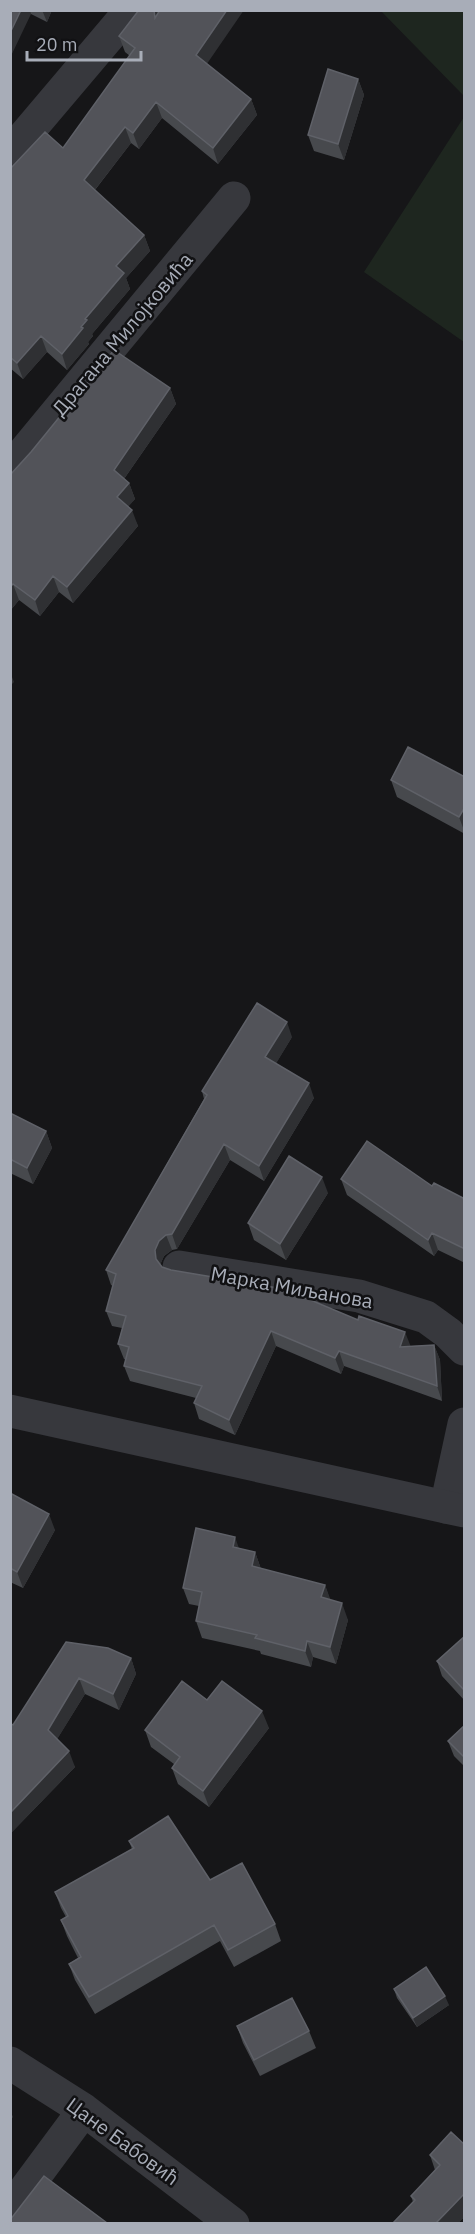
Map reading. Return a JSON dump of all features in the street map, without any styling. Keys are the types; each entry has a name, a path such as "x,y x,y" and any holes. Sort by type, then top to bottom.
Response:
{"street":[{"path":"10,153 131,10"},
{"name":"Драгана Милојковића","path":"10,469 234,198"},
{"name":"Марка Миљанова","path":"179,1267 359,1296 426,1317 465,1349"},
{"path":"10,1411 455,1509 465,1424"},
{"name":"Цане Бабовић","path":"10,2063 84,2110 233,2223"},
{"path":"10,2210 84,2110"}],"shaded area":[{"path":"381,11 464,11 464,96"},
{"path":"464,117 464,342 364,272"}],"building":[{"path":"10,10 21,10 10,33"},
{"path":"139,10 154,10 155,18 160,10 227,10 196,55 251,99 213,148 156,102 133,133 125,127 84,180 144,235 116,266 124,273 85,319 87,320 81,327 83,328 62,354 41,336 17,363 10,357 10,169 45,132 63,148 135,48 119,36"},
{"path":"328,69 358,79 338,144 308,135"},
{"path":"114,350 170,388 114,470 129,483 117,497 132,510 67,587 53,576 35,600 13,584 10,587 10,475"},
{"path":"408,747 465,777 465,807 459,817 391,780"},
{"path":"257,1003 287,1022 265,1057 309,1083 259,1166 224,1144 172,1234 166,1235 159,1241 155,1250 156,1259 162,1267 171,1270 290,1290 358,1320 359,1316 405,1332 400,1347 434,1345 437,1386 339,1351 335,1358 271,1331 229,1420 194,1403 202,1386 124,1366 129,1347 118,1344 126,1316 106,1311 116,1274 106,1270 207,1095 202,1091"},
{"path":"10,1113 46,1131 27,1168 10,1159"},
{"path":"367,1141 432,1186 434,1183 465,1199 465,1249 432,1233 428,1240 341,1179"},
{"path":"289,1156 322,1177 280,1244 248,1223"},
{"path":"10,1493 49,1514 17,1572 10,1568"},
{"path":"196,1528 235,1537 233,1547 255,1552 252,1566 325,1585 321,1597 342,1603 330,1647 307,1641 305,1651 255,1638 257,1635 196,1621 202,1592 183,1588"},
{"path":"465,1636 465,1691 437,1661"},
{"path":"66,1642 108,1648 131,1658 113,1694 79,1678 48,1730 69,1751 10,1813 10,1723 13,1725"},
{"path":"182,1681 207,1700 222,1681 262,1711 203,1791 172,1768 180,1757 145,1730"},
{"path":"465,1725 465,1758 448,1741"},
{"path":"168,1816 210,1880 242,1863 275,1924 228,1950 214,1925 89,1997 69,1964 81,1957 61,1920 68,1916 55,1892 134,1848 129,1841"},
{"path":"426,1967 445,1996 413,2018 394,1989"},
{"path":"292,1998 309,2031 254,2060 237,2026"},
{"path":"451,2132 465,2145 465,2193 436,2223 393,2223 415,2200 411,2196 440,2165 430,2155"},
{"path":"44,2176 107,2223 10,2223"}]}
